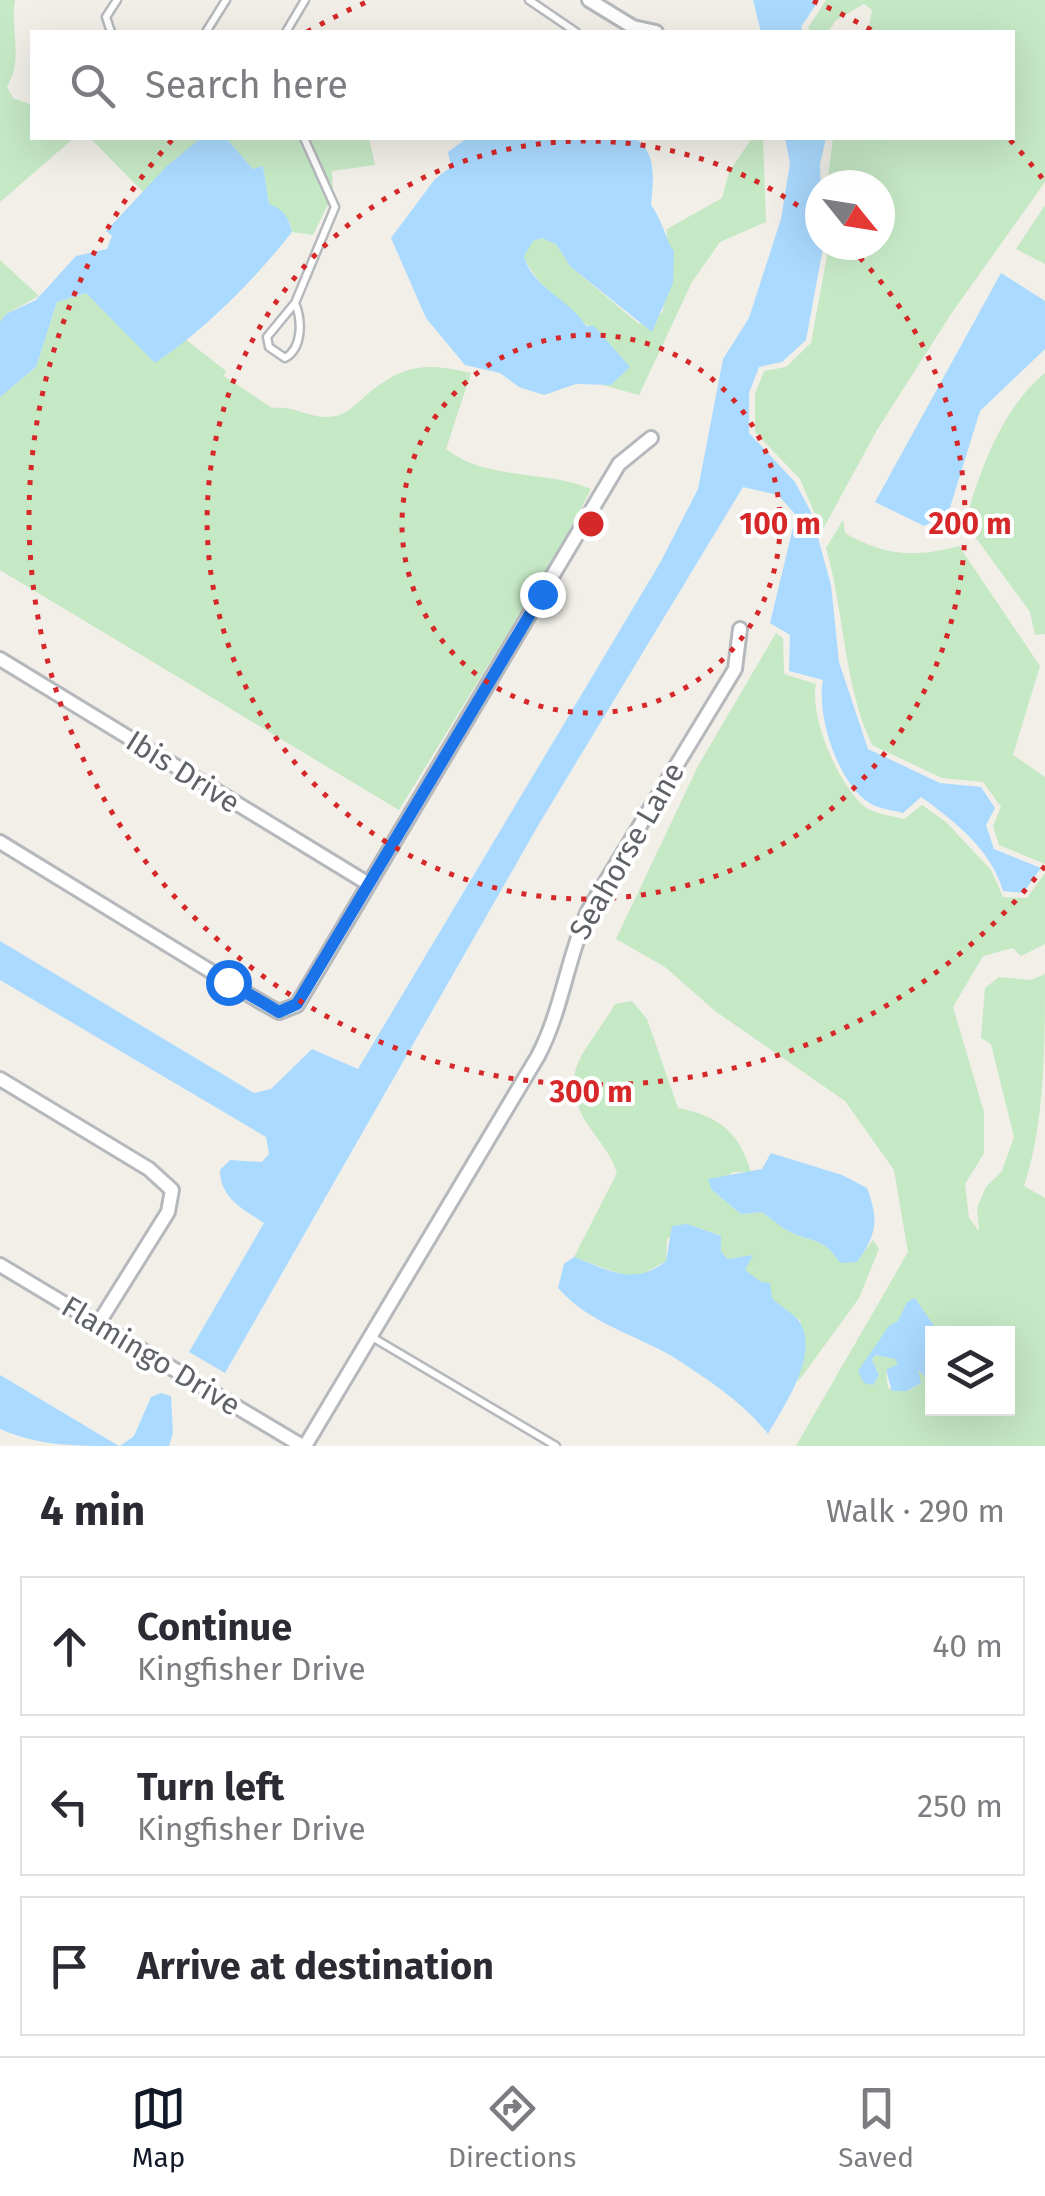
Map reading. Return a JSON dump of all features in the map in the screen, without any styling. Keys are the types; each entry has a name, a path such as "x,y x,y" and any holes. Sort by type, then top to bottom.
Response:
{"street":[{"path":"588,0 639,30"},
{"path":"0,842 279,1012 297,1004 619,464 651,438"},
{"name":"Seahorse Lane","path":"303,1446 552,1030 570,953 588,911 735,668 740,628"},
{"name":"Ibis Drive","path":"0,659 367,884"},
{"path":"0,1079 149,1169 172,1190 168,1212 98,1324"},
{"name":"Flamingo Drive","path":"0,1265 303,1446"}],"lane":[{"path":"110,30 106,18 117,0"},
{"path":"207,30 226,0"},
{"path":"287,30 305,0"},
{"path":"529,0 573,30"},
{"path":"294,303 300,314 298,344 285,358 269,347 267,337 294,303 335,207 305,140"},
{"path":"370,1336 556,1446"}],"green space":[{"path":"0,0 15,0 16,55 7,87 13,98 30,104 30,140 72,140 0,202"},
{"path":"826,0 1045,0 1045,182 951,314 877,430 822,531 800,479 755,432 755,394 764,371 786,367 811,343 826,260 895,260 895,170 829,170 833,140 1015,140 1015,30 868,30 872,10 864,4 836,20 829,30 810,30"},
{"path":"92,140 199,140 143,192"},
{"path":"228,140 369,140 375,165 332,171 333,194 313,235 292,232 290,223 269,204 263,166 253,169"},
{"path":"751,140 763,140 766,222 720,242 692,282 639,395 602,385 612,384 629,367 594,327 566,309 535,275 524,256 532,241 542,238 556,244 571,267 639,324 663,312 667,229 722,198 729,172"},
{"path":"1045,205 1045,264 1016,249"},
{"path":"0,260 39,296 6,314 0,322"},
{"path":"86,293 155,362 185,339 226,371 224,376 272,408 330,417 347,411 383,382 407,371 430,367 471,373 446,449 479,466 591,489 565,540 399,810 0,570 0,397 36,367 57,302"},
{"path":"1045,373 1045,634 1035,635 1030,612 965,523 994,441 1017,403"},
{"path":"843,520 845,533 900,553 959,546 1040,666 1013,755 1045,777 1045,864 999,845 993,826 1001,807 983,782 942,778 872,745 855,697 826,548"},
{"path":"776,633 783,638 784,674 816,684 817,714 828,750 845,784 865,807 904,819 922,805 946,822 991,870 1003,897 1027,898 1045,873 1045,944 1021,956 1013,948 983,956 953,1007 984,1112 984,1153 965,1184 969,1218 979,1231 977,1208 986,1187 1002,1171 1014,1137 991,1044 981,1038 985,988 999,977 1031,980 1045,974 1040,1110 1024,1186 1045,1198 1045,1446 796,1446 908,1252 894,1170 845,1101 715,1011 665,967 616,939 698,766"},
{"path":"632,1001 647,1019 678,1108 716,1121 733,1136 746,1158 751,1172 733,1172 712,1190 741,1214 762,1212 791,1233 820,1243 840,1262 857,1261 873,1240 879,1249 859,1298 798,1382 805,1338 800,1320 784,1311 745,1270 752,1256 728,1259 721,1252 721,1236 687,1224 667,1239 666,1261 634,1279 574,1257 617,1173 578,1106 574,1076 615,1004"}],"water":[{"path":"753,0 819,0 801,27 803,30 760,30"},
{"path":"199,140 228,140 253,169 263,166 269,204 285,214 292,232 228,303 155,363 86,293 57,302 36,367 0,397 0,322 6,314 36,300 76,256 107,249 112,236 106,231 167,166"},
{"path":"464,140 637,140 642,144 651,160 651,205 674,251 673,283 652,332 571,267 556,244 542,238 533,241 524,256 543,286 586,326 594,326 630,367 611,385 576,384 544,395 519,387 500,373 465,365 426,318 391,238 435,179 451,167 448,152"},
{"path":"785,140 826,140 820,170 805,170 805,260 821,260 806,340 782,362 759,367 749,393 749,433 795,482 811,512 831,585 839,662 868,749 940,783 981,787 995,808 986,825 994,849 1041,868 1023,893 1003,891 981,850 921,797 903,813 871,804 859,795 839,766 826,730 823,680 789,671 790,635 770,623 796,515 778,495 743,487 539,824 225,1373 189,1352 264,1223 228,1195 220,1170 230,1160 262,1162 269,1154 266,1137 0,980 0,941 254,1093 271,1089 312,1049 358,1069 660,563 698,489 723,359 749,318 781,219 790,163"},
{"path":"1001,273 1045,301 1045,349 980,411 948,514 924,526 875,502"},
{"path":"771,1153 842,1175 867,1188 874,1226 857,1262 840,1263 827,1247 791,1233 762,1212 741,1214 712,1190 708,1179 762,1169"},
{"path":"687,1224 721,1236 721,1252 728,1259 753,1255 745,1270 761,1282 770,1283 772,1298 801,1324 805,1337 802,1366 768,1434 737,1402 702,1376 585,1312 558,1288 564,1264 574,1257 621,1274 654,1269 666,1261 672,1226"},
{"path":"915,1298 934,1326 925,1326 925,1376 918,1370 921,1383 907,1391 892,1391 886,1370 898,1364 895,1359 875,1355 872,1360 879,1375 873,1385 864,1383 858,1371 889,1326 898,1321 907,1302"},
{"path":"0,1375 119,1446 43,1442 0,1429"},
{"path":"161,1393 171,1396 173,1433 169,1446 120,1446 134,1436 151,1397"}],"route":[{"path":"228,982 279,1012 297,1004 542,594"}]}
